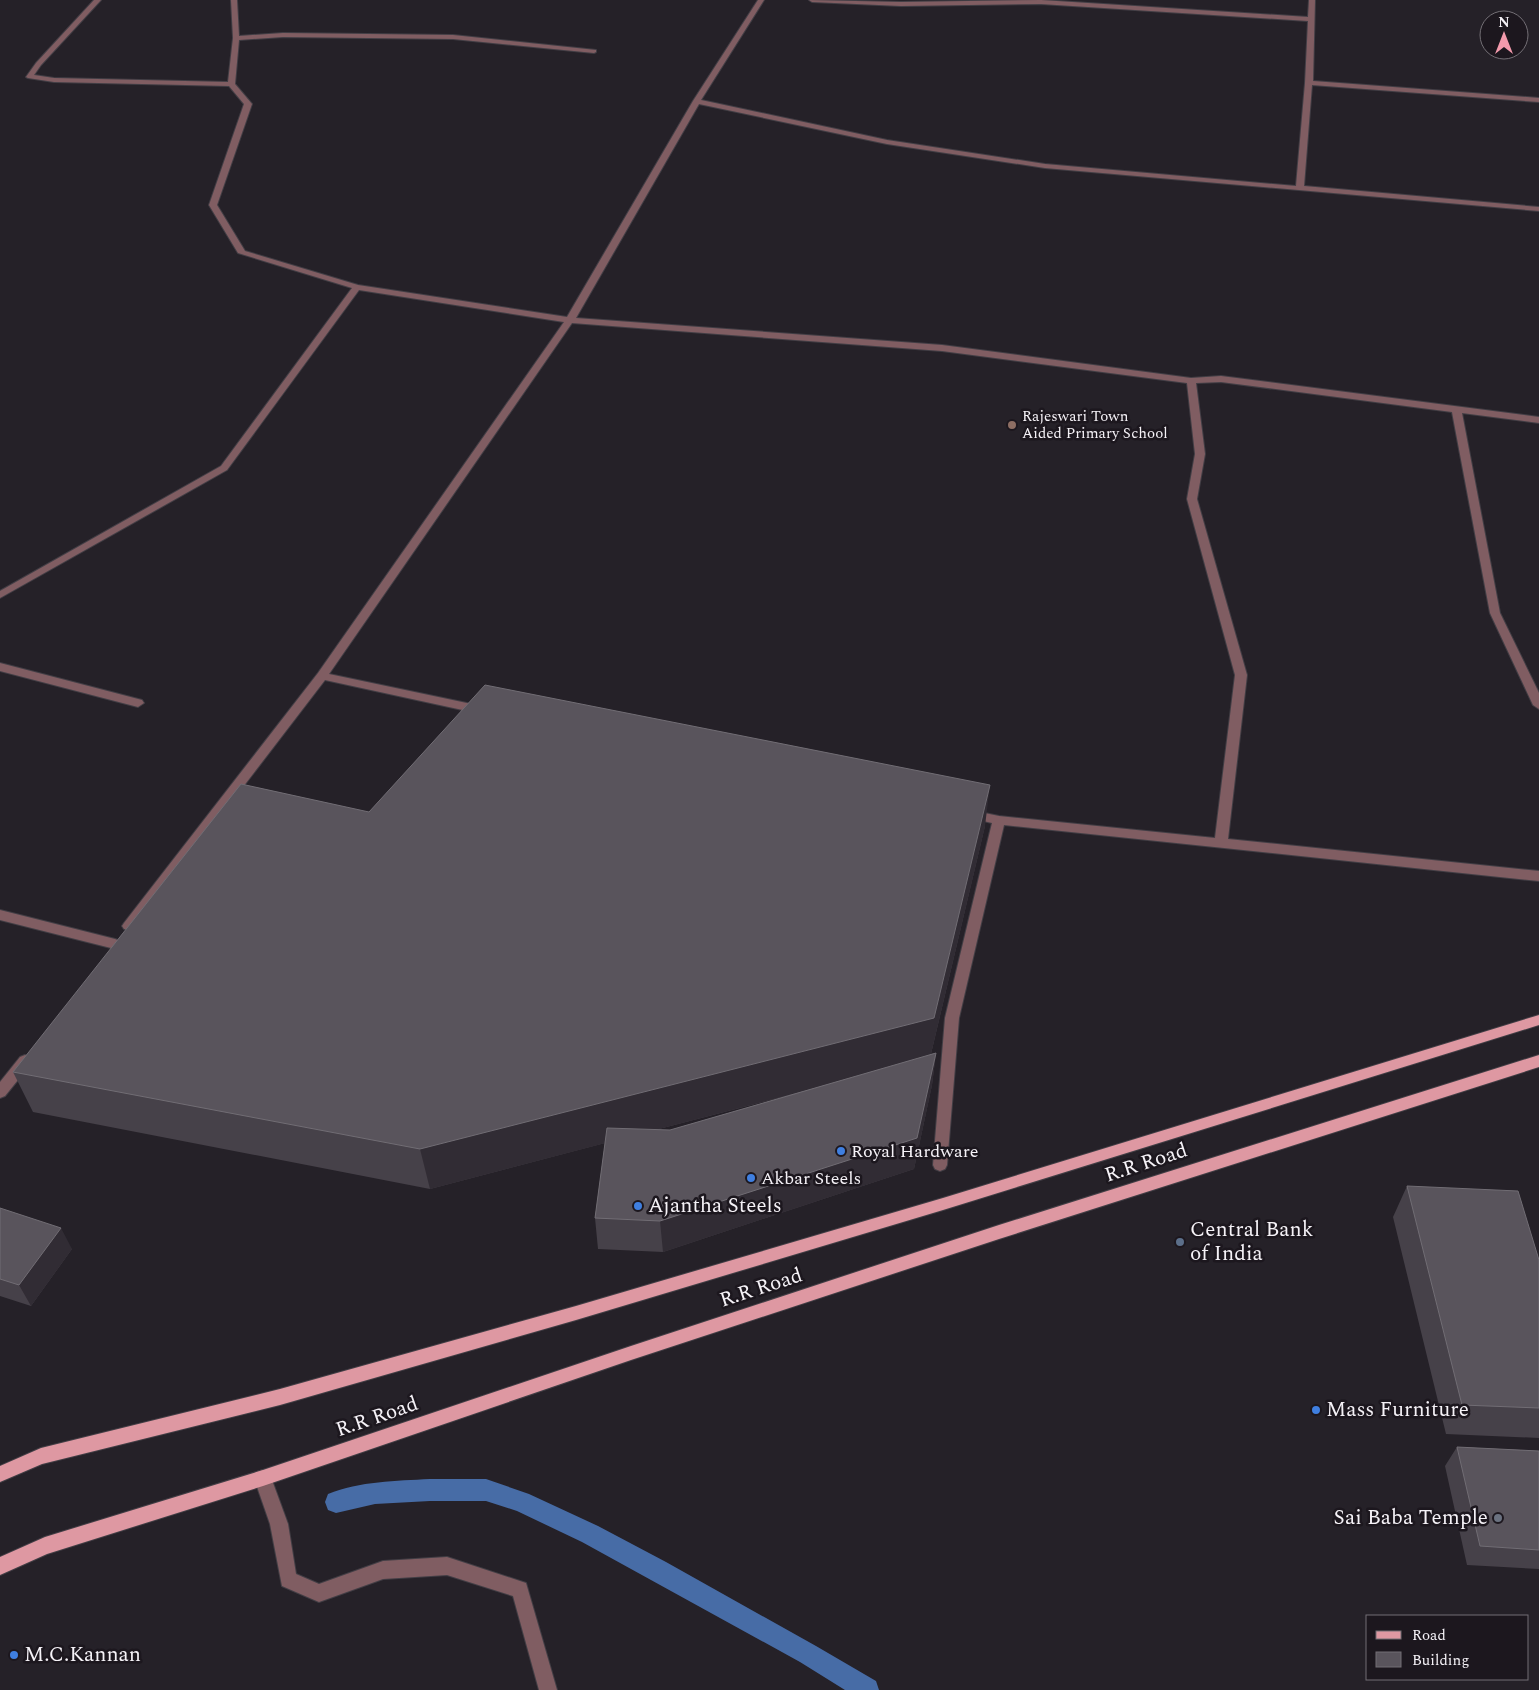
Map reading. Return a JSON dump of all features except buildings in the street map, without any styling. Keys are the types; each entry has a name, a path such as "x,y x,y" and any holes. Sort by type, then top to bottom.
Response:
{"main road":[{"name":"R.R Road","path":"0,1474 41,1456 280,1397 943,1204 1539,1020"},
{"name":"R.R Road","path":"0,1566 45,1546 263,1478 621,1356 999,1232 1539,1061"}],"street":[{"path":"98,0 38,64 30,77 54,80 231,84"},
{"path":"234,0 236,38 231,84 248,104 213,204 242,253 357,287 570,320 942,348 1191,380 1222,379 1539,420"},
{"path":"0,915 112,948 322,676 570,320 697,101 761,0"},
{"path":"812,0 901,4 1041,2 1311,19"},
{"path":"1300,189 1309,84 1312,0"},
{"path":"236,38 283,36 453,37 594,51"},
{"path":"1309,84 1539,100"},
{"path":"697,101 887,142 1045,166 1539,209"},
{"path":"0,594 224,468 357,287"},
{"path":"1191,380 1200,454 1192,499 1241,675 1221,843"},
{"path":"1456,408 1495,614 1539,705"},
{"path":"0,666 138,703"},
{"path":"322,676 496,713"},
{"path":"960,812 999,820 1539,876"},
{"path":"940,1165 952,1018 999,820"},
{"path":"0,1092 31,1052"},
{"path":"263,1478 279,1524 288,1580 319,1593 383,1570 447,1566 520,1589 548,1690"}],"waterway":[{"path":"336,1502 375,1493 430,1490 486,1490 521,1502 590,1534 658,1570 808,1654 867,1690"}],"place":[{"name":"Rajeswari Town Aided Primary School","path":"1012,425"},
{"name":"Royal Hardware","path":"841,1151"},
{"name":"Akbar Steels","path":"751,1178"},
{"name":"Ajantha Steels","path":"638,1206"},
{"name":"Central Bank of India","path":"1180,1242"},
{"name":"Mass Furniture","path":"1316,1410"},
{"name":"Sai Baba Temple","path":"1498,1518"},
{"name":"M.C.Kannan","path":"14,1655"}]}
